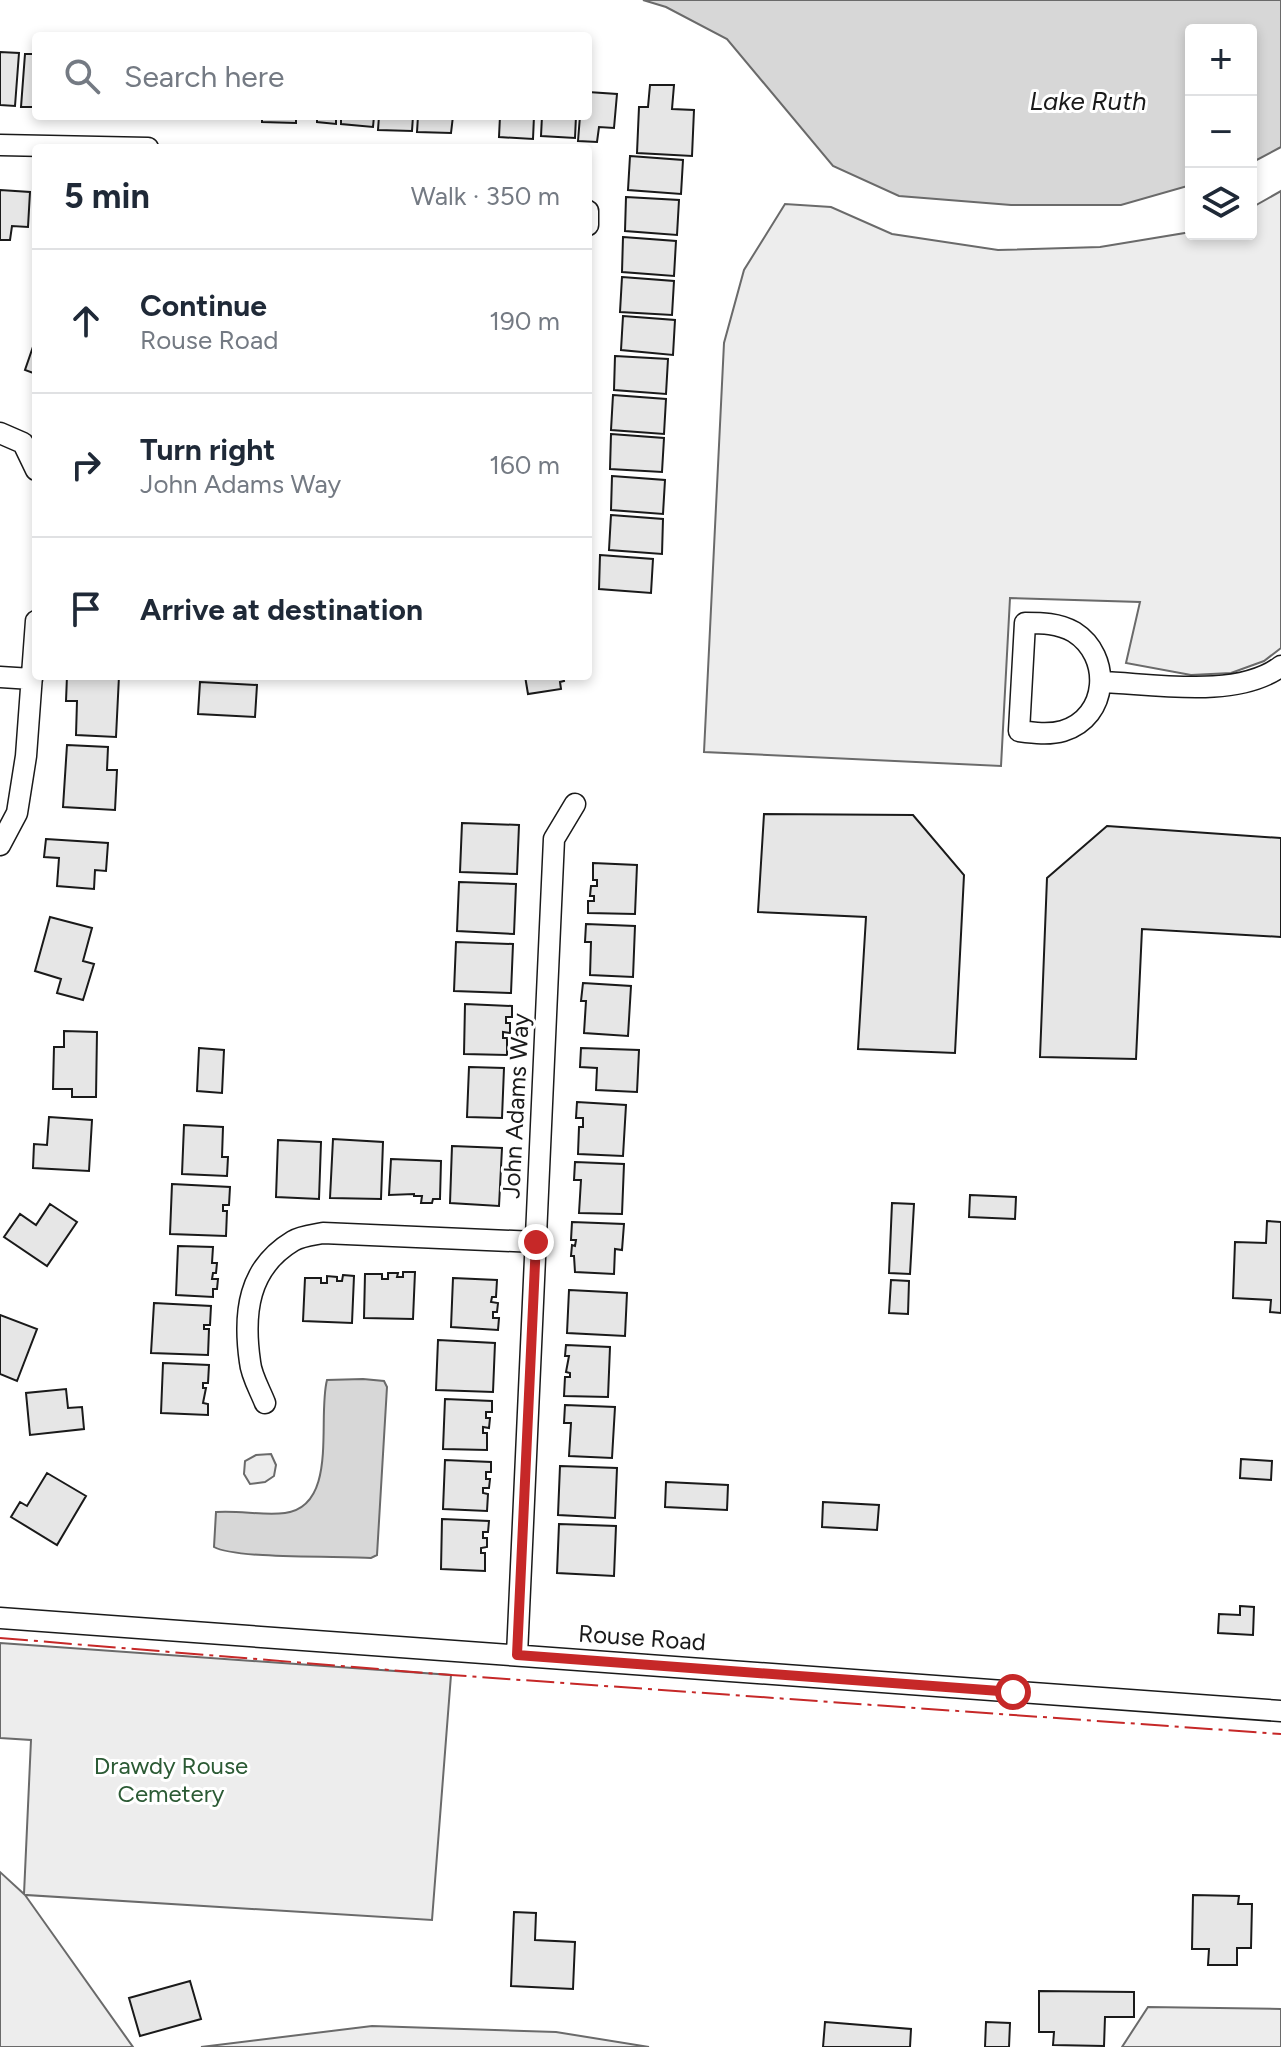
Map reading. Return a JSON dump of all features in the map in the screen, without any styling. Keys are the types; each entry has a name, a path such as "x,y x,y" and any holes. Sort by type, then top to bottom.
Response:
{"street":[{"path":"0,145 32,146"},
{"path":"0,433 23,443 32,462"},
{"path":"1025,623 1051,623 1071,631 1088,643 1098,661 1102,682 1096,702 1084,719 1066,730 1048,734 1019,731 1025,623"},
{"path":"1102,682 1220,687 1250,682 1281,666"},
{"path":"0,677 32,679 26,756 17,813 0,845"},
{"name":"John Adams Way","path":"517,1655 554,839 575,804"},
{"path":"265,1403 250,1364 249,1308 252,1288 261,1269 295,1239 323,1233 536,1242"},
{"name":"Rouse Road","path":"0,1618 1281,1711"}],"shaded area":[{"path":"1281,191 1281,648 1264,661 1231,673 1191,675 1126,663 1140,602 1010,598 1001,766 704,752 724,343 744,270 785,204 831,207 892,234 998,250 1100,247 1185,233 1185,240 1257,240 1257,205"},
{"path":"271,1454 276,1465 274,1476 265,1482 250,1484 244,1474 245,1461 256,1455"},
{"name":"Drawdy Rouse Cemetery","path":"0,1643 451,1675 432,1920 25,1895 133,2047 0,2047 0,1872 24,1894 31,1740 0,1738"},
{"path":"1148,2007 1281,2009 1281,2047 1122,2047"},
{"path":"372,2026 556,2032 649,2047 201,2047"}],"water":[{"name":"Lake Ruth","path":"643,0 1281,0 1281,147 1257,160 1257,24 1185,24 1185,187 1121,205 1011,205 899,196 833,166 727,39 666,7"},
{"path":"327,1380 384,1381 387,1387 377,1555 371,1558 243,1554 214,1547 216,1512 285,1513 302,1507 313,1495 322,1458"}],"building":[{"path":"0,52 19,53 15,106 0,105"},
{"path":"25,54 32,54 32,107 21,107"},
{"path":"650,85 674,85 672,109 694,110 692,156 637,153 639,107 648,107"},
{"path":"592,92 617,94 614,128 599,127 597,142 578,141 580,120 592,120"},
{"path":"262,120 296,120 296,123"},
{"path":"336,120 336,124 317,122"},
{"path":"341,120 374,120 373,127 341,124"},
{"path":"379,120 413,120 412,131 378,130"},
{"path":"418,120 453,120 451,133 417,132"},
{"path":"500,120 534,120 533,139 499,137"},
{"path":"542,120 576,120 575,138 541,136"},
{"path":"630,156 683,160 681,194 628,190"},
{"path":"0,190 30,192 28,227 12,226 10,240 0,240"},
{"path":"626,197 679,200 677,235 625,231"},
{"path":"623,237 676,241 674,276 622,272"},
{"path":"622,277 674,281 672,315 620,312"},
{"path":"623,316 675,320 673,355 621,350"},
{"path":"32,350 32,373 25,370"},
{"path":"615,356 668,359 666,394 614,390"},
{"path":"613,395 666,399 664,434 611,430"},
{"path":"611,434 664,438 662,472 610,469"},
{"path":"612,476 665,480 663,514 611,510"},
{"path":"611,515 663,519 662,554 609,550"},
{"path":"600,555 653,559 651,593 599,589"},
{"path":"67,680 119,680 116,737 76,735 77,701 66,701"},
{"path":"526,680 564,680 560,682 561,689 528,694"},
{"path":"200,682 257,685 255,717 198,714"},
{"path":"67,745 108,747 107,770 117,770 115,810 63,807"},
{"path":"764,814 913,815 964,875 955,1053 858,1049 866,917 758,912"},
{"path":"462,823 519,825 517,874 460,872"},
{"path":"1107,826 1281,838 1281,937 1142,929 1136,1059 1040,1057 1047,878"},
{"path":"46,839 108,843 106,871 95,870 94,889 57,886 59,858 44,857"},
{"path":"593,863 637,865 635,914 588,913 588,901 594,901 594,896 590,896 591,886 597,886 597,880 593,880"},
{"path":"459,882 516,884 514,934 457,931"},
{"path":"50,917 92,928 83,961 94,964 83,1000 57,993 61,979 35,971"},
{"path":"586,924 635,926 633,977 590,975 591,942 585,942"},
{"path":"456,942 513,944 511,993 454,991"},
{"path":"583,983 631,986 628,1036 584,1033 586,1001 581,1001"},
{"path":"465,1004 512,1006 512,1017 506,1017 506,1023 510,1023 510,1033 503,1032 503,1038 507,1038 507,1055 464,1054"},
{"path":"64,1031 97,1032 96,1097 72,1097 72,1089 53,1089 54,1047 64,1047"},
{"path":"199,1048 224,1050 222,1093 197,1091"},
{"path":"581,1048 639,1050 637,1092 596,1090 597,1068 580,1067"},
{"path":"469,1067 504,1068 502,1118 467,1117"},
{"path":"577,1102 626,1105 623,1156 578,1154 579,1127 583,1127 583,1118 576,1118"},
{"path":"49,1117 92,1120 89,1171 33,1168 34,1144 47,1145"},
{"path":"184,1125 223,1127 222,1157 228,1157 227,1176 182,1174"},
{"path":"333,1139 383,1142 381,1199 330,1198"},
{"path":"278,1140 321,1142 319,1199 276,1197"},
{"path":"452,1146 502,1148 499,1206 450,1203"},
{"path":"391,1159 441,1161 440,1199 421,1203 422,1196 414,1194 389,1195"},
{"path":"575,1162 624,1164 622,1214 579,1213 581,1180 574,1180"},
{"path":"172,1184 230,1187 229,1205 223,1205 223,1211 227,1211 226,1236 170,1234"},
{"path":"970,1195 1016,1197 1015,1219 969,1217"},
{"path":"892,1203 914,1204 910,1274 889,1273"},
{"path":"50,1204 77,1222 47,1266 4,1237 20,1214 36,1225"},
{"path":"1267,1221 1281,1222 1281,1313 1270,1312 1271,1300 1233,1298 1235,1242 1266,1243"},
{"path":"572,1222 624,1224 622,1250 615,1249 614,1274 575,1272 574,1256 571,1256 576,1240 571,1240"},
{"path":"178,1246 213,1247 212,1263 217,1263 212,1279 218,1279 213,1297 176,1295"},
{"path":"403,1272 415,1272 413,1319 364,1318 365,1274 382,1274 382,1279 388,1279 388,1273 398,1273 397,1277 403,1277"},
{"path":"343,1275 354,1276 352,1323 303,1321 305,1278 321,1278 321,1283 327,1283 327,1276 342,1281"},
{"path":"453,1278 497,1280 496,1297 492,1297 491,1302 498,1303 493,1318 499,1318 498,1330 451,1327"},
{"path":"891,1280 909,1281 908,1314 889,1313"},
{"path":"569,1290 627,1293 625,1336 567,1333"},
{"path":"154,1303 211,1306 210,1325 204,1325 204,1329 209,1329 208,1355 151,1353"},
{"path":"0,1315 37,1329 17,1381 0,1374"},
{"path":"438,1340 495,1343 493,1392 436,1390"},
{"path":"566,1345 610,1347 608,1397 564,1396 565,1377 570,1377 570,1373 566,1372 569,1356 565,1356"},
{"path":"163,1363 209,1365 208,1383 203,1383 203,1388 206,1388 203,1403 208,1404 208,1415 161,1413"},
{"path":"66,1389 68,1408 82,1407 84,1429 30,1435 26,1393"},
{"path":"445,1399 492,1401 492,1412 486,1412 486,1418 490,1418 489,1428 483,1427 483,1433 487,1433 487,1450 443,1449"},
{"path":"565,1405 615,1407 612,1458 569,1456 571,1423 564,1423"},
{"path":"1241,1459 1272,1461 1271,1480 1240,1478"},
{"path":"445,1460 491,1462 491,1472 486,1472 486,1479 490,1479 489,1488 483,1488 483,1493 488,1494 487,1511 443,1509"},
{"path":"560,1466 617,1468 615,1518 558,1515"},
{"path":"47,1473 86,1496 57,1545 11,1517 20,1502 27,1506"},
{"path":"666,1482 728,1485 727,1510 665,1507"},
{"path":"823,1502 879,1505 877,1530 822,1527"},
{"path":"442,1519 489,1521 488,1532 483,1532 487,1547 481,1548 481,1553 485,1553 485,1571 441,1569"},
{"path":"559,1524 616,1526 614,1576 557,1573"},
{"path":"1240,1606 1254,1607 1253,1635 1218,1633 1219,1614 1240,1615"},
{"path":"1193,1895 1239,1896 1238,1904 1252,1904 1251,1948 1237,1948 1237,1965 1208,1965 1209,1949 1192,1949"},
{"path":"514,1912 536,1913 535,1940 575,1942 573,1989 511,1986"},
{"path":"190,1981 201,2019 140,2036 129,1998"},
{"path":"1039,1991 1134,1992 1134,2017 1105,2017 1104,2046 1053,2045 1054,2032 1039,2032"},
{"path":"825,2022 911,2029 910,2047 823,2047"},
{"path":"986,2022 1010,2023 1009,2047 985,2047"}],"power":[{"path":"0,1638 451,1675 1281,1734"}],"route":[{"path":"536,1242 517,1655 1013,1692"}]}
